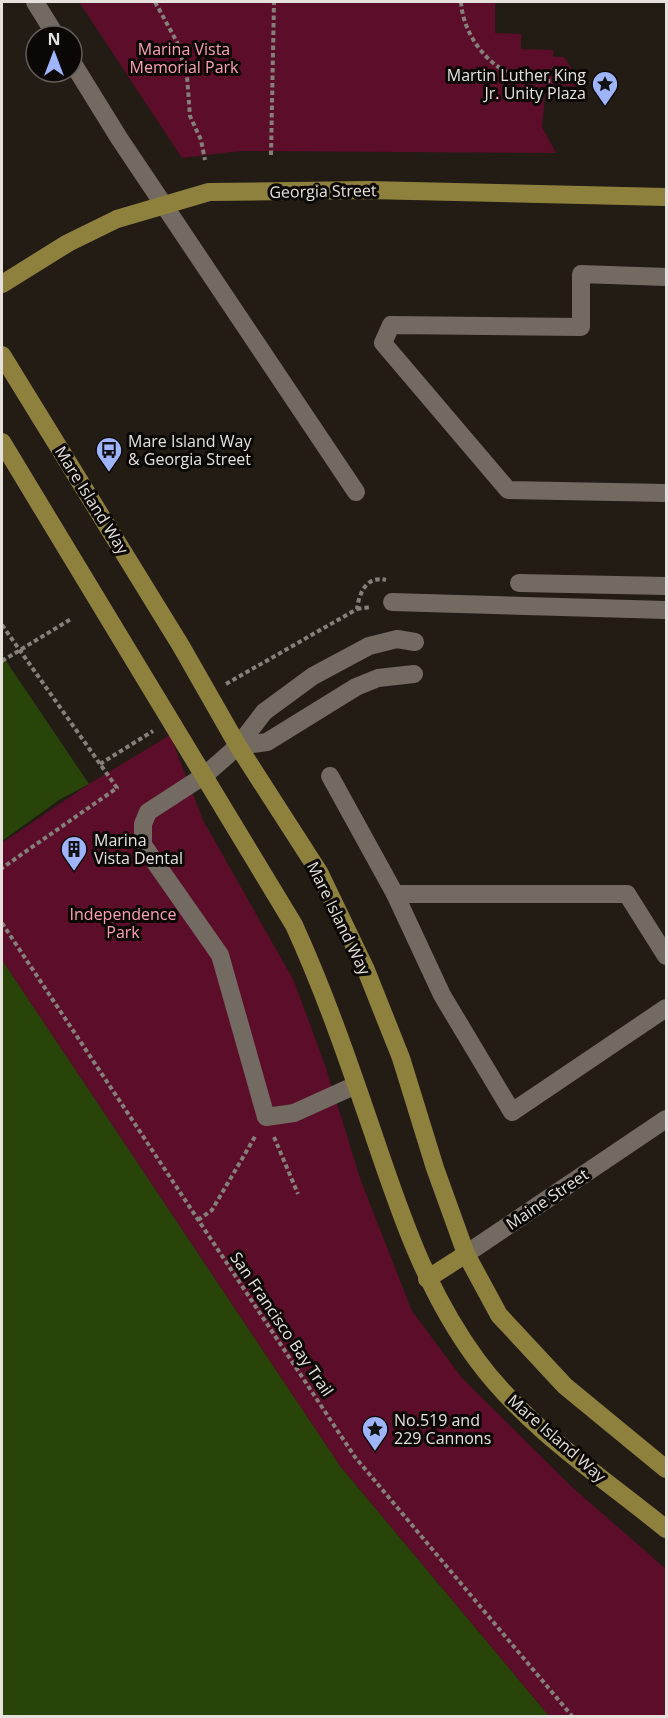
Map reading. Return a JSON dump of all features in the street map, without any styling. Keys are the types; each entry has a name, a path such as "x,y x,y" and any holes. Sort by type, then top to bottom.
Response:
{"main road":[{"name":"Georgia Street","path":"2,284 78,238 117,219 209,192 345,190 666,197"},
{"name":"Mare Island Way","path":"2,355 139,577 238,746 318,872 366,970 401,1058 435,1168 466,1254 499,1315 565,1386 666,1469"},
{"name":"Mare Island Way","path":"2,442 294,925 320,982 403,1220 427,1279 447,1316 472,1353 519,1409 666,1529"},
{"name":"Maine Street","path":"427,1279 466,1254"}],"street":[{"path":"35,2 49,24"},
{"path":"84,81 163,204 356,492"},
{"path":"666,277 581,274 581,327 392,325 383,343 508,489 666,493"},
{"path":"519,583 666,586"},
{"path":"392,602 666,610"},
{"path":"356,1084 294,1113 266,1117 220,955 143,844 143,824 148,812 205,775 238,746 264,712 313,676 369,646 397,639 415,642"},
{"path":"238,746 267,742 356,687 378,678 414,674"},
{"path":"330,776 395,894 442,995 512,1112 666,1008"},
{"path":"395,894 627,894 666,956"},
{"name":"Maine Street","path":"466,1254 664,1128"}],"path":[{"path":"155,2 177,42 187,76 190,116 201,140 205,160"},
{"path":"271,155 274,2"},
{"path":"461,2 469,36 490,60 508,73 526,79 579,81"},
{"path":"225,684 357,609 359,592 366,584 380,578 393,581"},
{"path":"3,660 71,619"},
{"path":"2,625 117,788 2,868"},
{"path":"100,764 154,730"},
{"name":"San Francisco Bay Trail","path":"2,922 355,1456 572,1716"},
{"path":"266,1117 298,1194"},
{"path":"198,1220 213,1210 266,1117"}],"green space":[{"name":"Marina Vista Memorial Park","path":"79,2 495,2 495,33 521,34 521,49 553,50 553,57 564,57 583,87 546,85 542,127 556,153 241,151 182,158"},
{"name":"Independence Park","path":"170,735 203,820 294,981 325,1065 361,1181 412,1311 462,1378 572,1487 666,1569 666,1716 549,1716 340,1466 2,960 2,843 89,784"}],"shaded area":[{"path":"2,655 89,784 59,800 2,841"},
{"path":"2,960 340,1466 549,1716 2,1716"}],"place":[{"name":"Martin Luther King Jr. Unity Plaza","path":"605,107"},
{"name":"Mare Island Way & Georgia Street","path":"109,473"},
{"name":"Marina Vista Dental","path":"74,872"},
{"name":"No.519 and 229 Cannons","path":"375,1452"}]}
